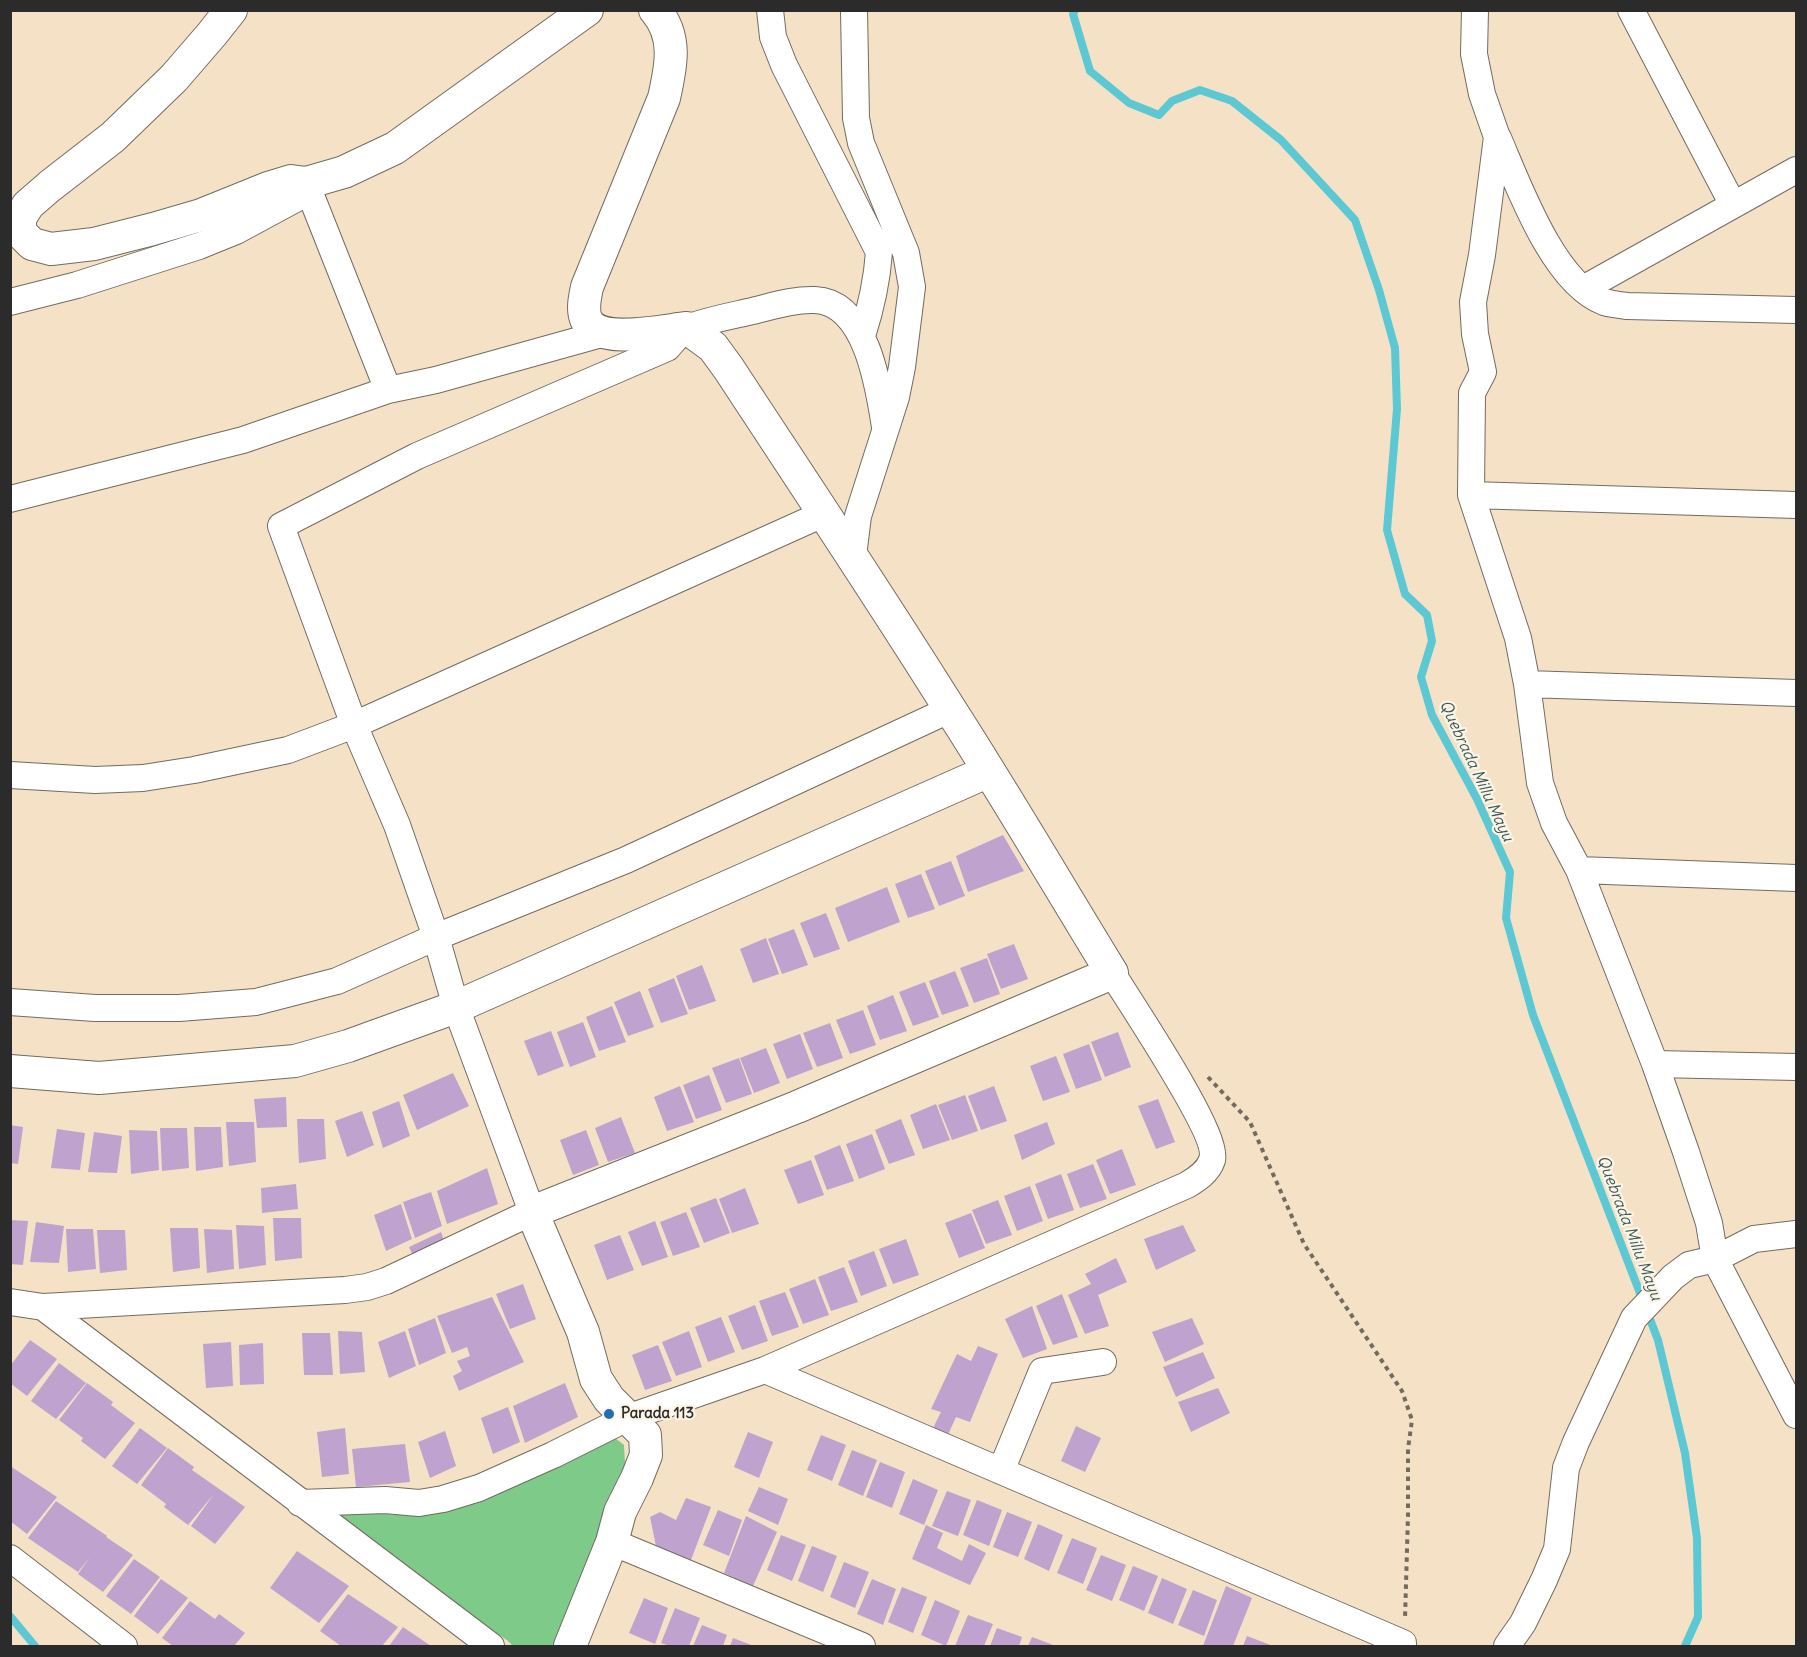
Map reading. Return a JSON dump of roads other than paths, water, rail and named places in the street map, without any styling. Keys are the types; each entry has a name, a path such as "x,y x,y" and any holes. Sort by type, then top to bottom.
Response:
{"street":[{"path":"231,10 174,78 113,137 28,205 20,218 20,232 32,244 51,249 94,244 201,215 291,181 306,183 344,172 395,148 587,10"},
{"path":"655,10 663,19 672,45 671,69 664,98 587,287 584,304 585,318 590,326 605,333 628,336 687,328 796,301 818,300 833,304 845,314 862,336 875,370 885,427"},
{"path":"770,10 773,38 784,65 879,252 874,294 862,336"},
{"path":"853,556 858,516 896,397 912,287 906,253 861,143 856,118 854,10"},
{"path":"1475,10 1474,54 1482,94 1497,137 1523,196 1552,252 1583,289 1603,301 1627,306 1797,310"},
{"path":"1631,10 1733,205"},
{"path":"1497,137 1482,255 1473,302 1475,334 1483,372 1472,393 1471,495 1518,638 1527,684 1540,783 1554,823 1579,870 1654,1064 1709,1223 1715,1259 1797,1415"},
{"path":"1583,289 1797,170"},
{"path":"10,302 77,285 199,246 236,231 299,197 306,183"},
{"path":"306,183 388,390"},
{"path":"300,1503 385,1500 419,1503 479,1488 553,1455 627,1418 765,1370 1176,1190 1203,1175 1213,1159 1211,1142 1202,1122 1158,1045 951,709 729,369 712,347 687,328"},
{"path":"570,1647 612,1542 620,1512 638,1478 646,1455 645,1436 609,1399 596,1379 583,1332 532,1212 456,1007 436,937 398,825 354,725 281,526 417,456 667,348 687,328"},
{"path":"10,499 243,440 388,390 436,380 605,333"},
{"path":"1471,495 1797,506"},
{"path":"10,775 95,780 143,778 194,770 288,750 354,725 823,514"},
{"path":"1527,684 1797,693"},
{"path":"10,1002 95,1008 179,1008 256,1002 338,981 436,937 626,860 951,709"},
{"path":"10,1071 99,1078 295,1060 348,1046 456,1007 989,771"},
{"path":"1579,870 1797,878"},
{"path":"10,1302 43,1307 367,1287 386,1281 532,1212 797,1107 1112,973"},
{"path":"1654,1064 1797,1067"},
{"path":"1507,1647 1523,1623 1557,1549 1566,1468 1634,1318 1673,1277 1689,1265 1715,1259 1755,1239 1797,1234"},
{"path":"43,1307 491,1647"},
{"path":"1002,1471 1042,1371 1103,1362"},
{"path":"765,1370 1403,1645"},
{"path":"612,1542 862,1647"},
{"path":"10,1557 124,1647"}],"waterway":[{"name":"Quebrada Millu Mayu","path":"1075,10 1073,14 1090,71 1129,103 1159,115 1172,101 1200,90 1232,101 1281,140 1355,220 1379,290 1395,348 1397,409 1387,530 1405,594 1427,615 1432,641 1421,677 1432,715 1477,799 1510,872 1506,918 1533,1015 1658,1340 1685,1453 1697,1538 1698,1617 1685,1646"},
{"path":"10,1616 35,1646"}],"place":[{"name":"Parada 113","path":"609,1414"}]}
